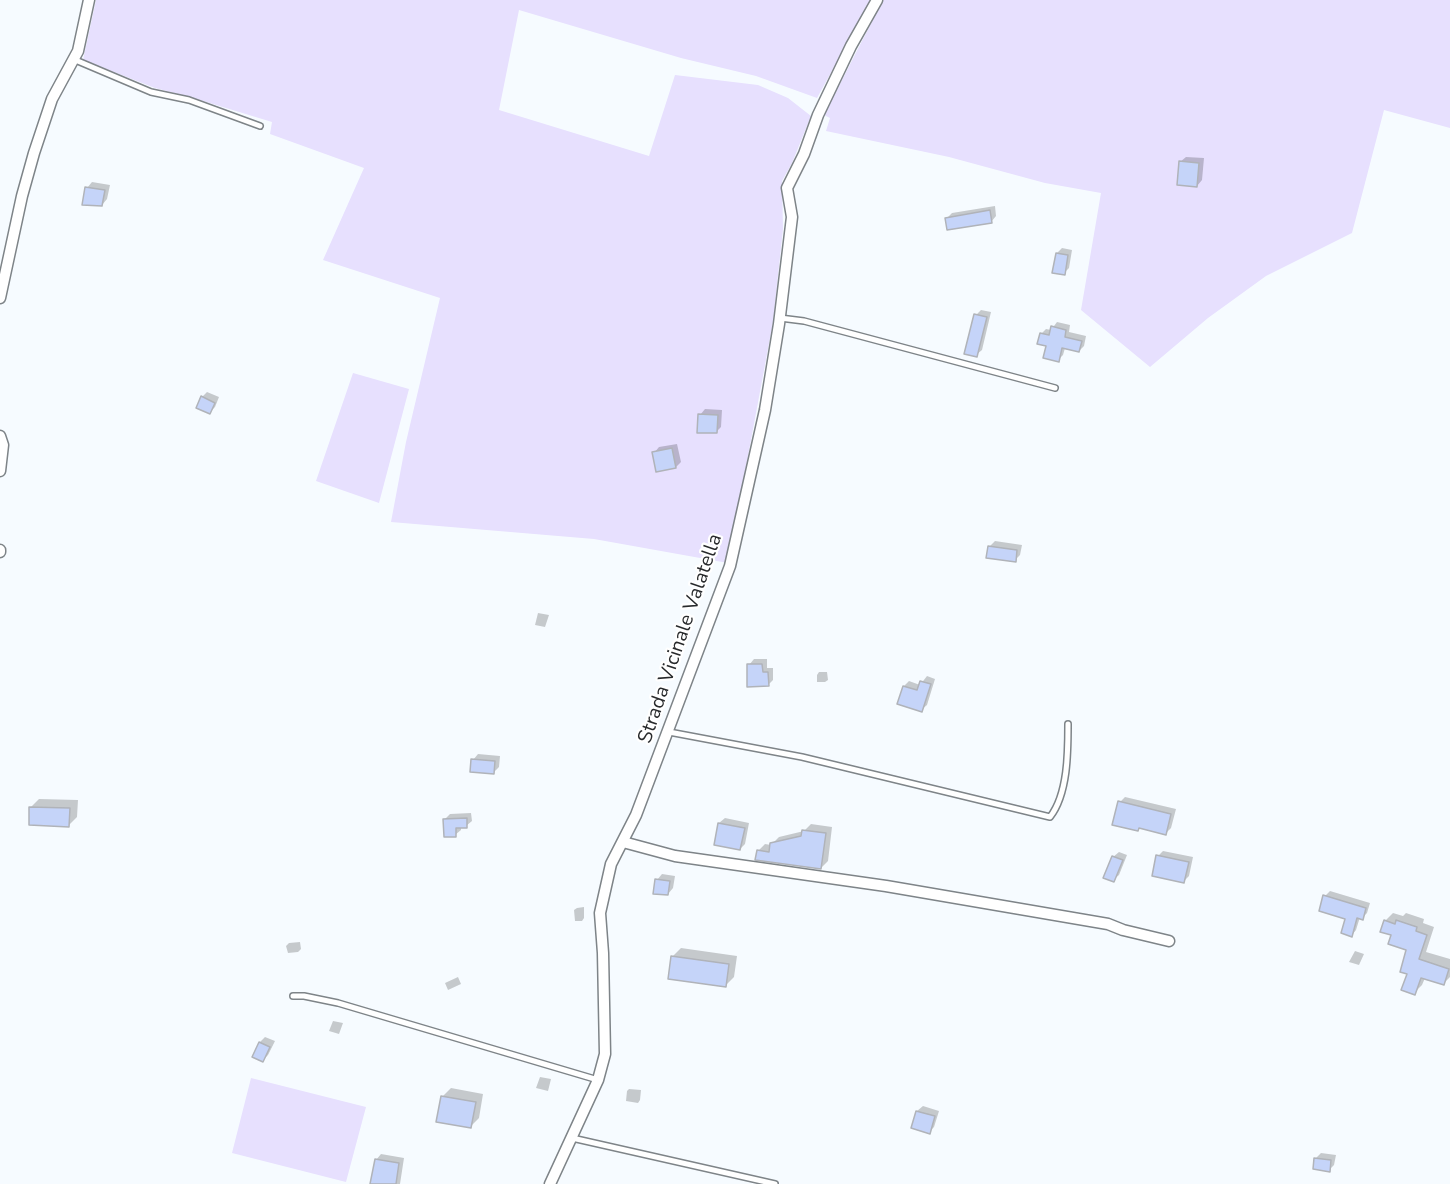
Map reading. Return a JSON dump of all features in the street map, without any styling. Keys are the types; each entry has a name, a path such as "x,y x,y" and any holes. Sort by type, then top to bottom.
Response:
{"street":[{"path":"0,298 22,196 34,153 52,99 78,51 88,0"},
{"name":"Strada Vicinale Valatella","path":"550,1184 598,1080 605,1054 600,913 611,864 636,815 730,566 765,410 780,318 792,218 787,188 851,46 877,0"},
{"path":"0,436 3,445 0,471"},
{"path":"623,842 675,856 886,886 1108,924 1169,941"}],"lane":[{"path":"74,59 151,92 189,100 260,126"},
{"path":"780,318 804,321 1055,388"},
{"path":"669,732 802,757 1050,817 1058,801 1066,773 1068,724"},
{"path":"293,996 338,1003 598,1080"},
{"path":"570,1138 775,1184"}],"shaded area":[{"path":"96,0 871,0 817,98 756,76 681,58 519,10 499,110 649,156 675,75 758,85 788,98 811,116 782,181 783,229 773,322 728,563 594,539 391,522 406,442 440,298 323,260 364,168 270,134 272,122 155,88 83,60"},
{"path":"883,0 1450,0 1450,128 1384,110 1352,233 1266,276 1208,318 1150,367 1081,310 1101,193 1045,183 949,157 826,131 830,118 824,115"},
{"path":"353,373 409,389 379,503 316,481"},
{"path":"251,1078 366,1107 346,1182 232,1153"}],"building":[{"path":"1179,161 1199,163 1197,187 1177,185"},
{"path":"85,187 105,190 102,206 82,205"},
{"path":"990,210 992,223 947,230 945,218"},
{"path":"1056,253 1068,255 1065,275 1052,273"},
{"path":"974,314 987,317 977,357 964,354"},
{"path":"1051,326 1066,330 1065,337 1082,341 1079,352 1062,348 1059,362 1043,358 1046,346 1037,344 1040,333 1049,335"},
{"path":"201,396 215,403 210,414 196,408"},
{"path":"698,414 718,415 717,433 697,433"},
{"path":"672,448 676,468 656,472 652,452"},
{"path":"988,546 1017,550 1016,562 986,558"},
{"path":"747,664 762,664 763,672 768,672 769,686 747,687"},
{"path":"920,681 931,684 922,712 897,704 903,686 917,690"},
{"path":"471,759 495,761 494,774 470,772"},
{"path":"1118,801 1171,814 1166,835 1139,828 1138,831 1112,825"},
{"path":"29,807 70,808 69,827 29,825"},
{"path":"467,818 467,828 456,828 456,837 444,837 443,819"},
{"path":"718,823 745,828 740,850 714,845"},
{"path":"802,830 826,833 821,869 755,860 757,850 769,852 770,843 801,836"},
{"path":"1156,855 1189,862 1184,883 1152,876"},
{"path":"1112,856 1123,860 1114,882 1103,878"},
{"path":"655,879 670,881 668,895 653,894"},
{"path":"1323,895 1366,908 1363,920 1357,918 1352,937 1341,933 1345,919 1319,911"},
{"path":"1384,920 1395,924 1396,920 1417,927 1416,931 1427,935 1419,959 1449,969 1444,985 1421,978 1415,995 1401,990 1407,974 1400,972 1406,950 1388,944 1391,935 1380,932"},
{"path":"671,956 729,964 726,987 668,979"},
{"path":"259,1042 270,1047 263,1062 252,1057"},
{"path":"441,1096 476,1102 471,1128 436,1122"},
{"path":"916,1111 935,1116 930,1134 911,1128"},
{"path":"1314,1158 1331,1160 1330,1172 1313,1169"},
{"path":"375,1159 399,1163 396,1184 370,1184"}]}
